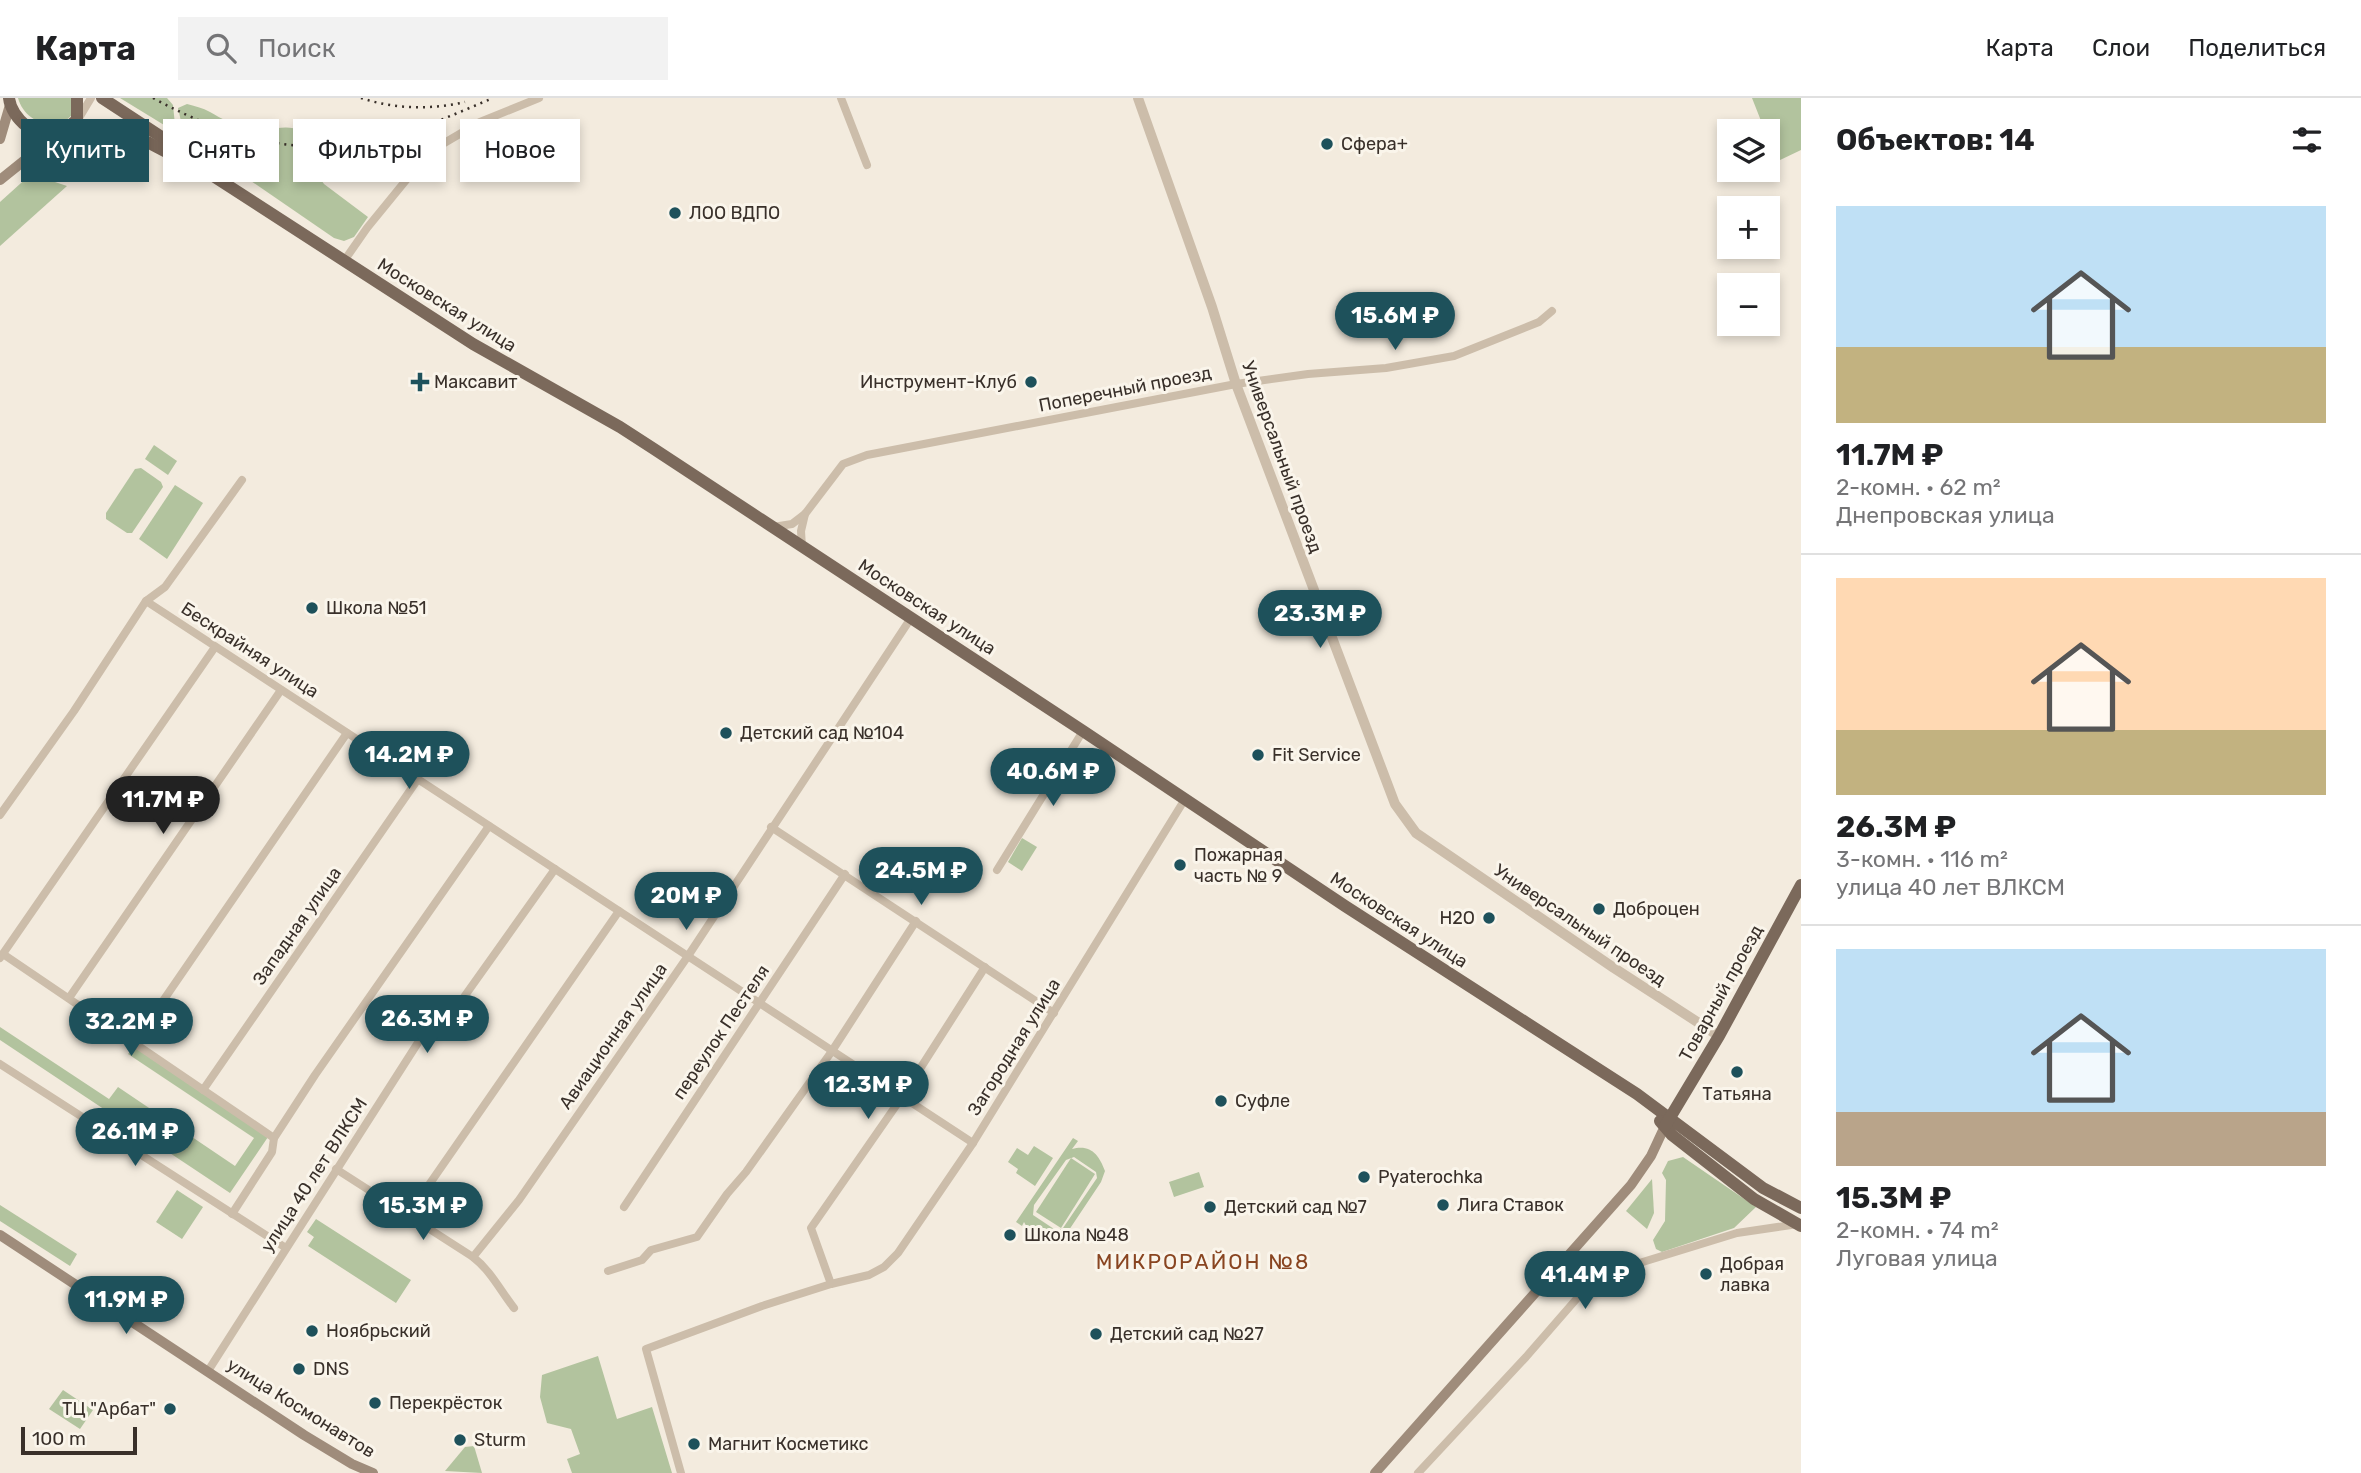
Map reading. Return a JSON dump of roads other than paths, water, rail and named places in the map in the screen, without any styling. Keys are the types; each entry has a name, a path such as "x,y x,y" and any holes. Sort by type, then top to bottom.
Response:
{"main road":[{"path":"77,98 77,119"},
{"name":"Московская улица","path":"102,98 134,119"},
{"path":"0,139 9,101"},
{"name":"Московская улица","path":"9,101 21,119"},
{"path":"0,180 21,163"},
{"name":"Московская улица","path":"222,182 473,344 620,427 1083,730 1336,900 1637,1094 1667,1122"},
{"name":"Товарный проезд","path":"1667,1122 1719,1036 1801,885"},
{"path":"1667,1122 1763,1188 1801,1208"},
{"path":"1667,1122 1672,1135 1754,1199 1800,1225"},
{"path":"1375,1473 1631,1185 1651,1156 1667,1122"},
{"name":"улица Космонавтов","path":"3,1237 304,1435 352,1464 373,1473"}],"street":[{"path":"78,119 91,98"},
{"path":"115,98 138,119"},
{"path":"344,261 367,228 429,152 480,122 539,98"},
{"path":"841,98 867,165"},
{"name":"Универсальный проезд","path":"1138,98 1212,307 1236,384 1395,804 1416,833 1719,1036"},
{"name":"Поперечный проезд","path":"805,514 843,464 867,455 1236,384 1308,374 1386,368 1454,356 1539,322 1552,311"},
{"path":"0,815 74,711 146,601 165,587 242,480"},
{"path":"773,527 792,524 805,514"},
{"path":"802,547 801,531 805,514"},
{"name":"Бескрайняя улица","path":"146,601 972,1143"},
{"name":"Авиационная улица","path":"473,1257 519,1200 688,956 771,827 876,675 911,618"},
{"path":"215,647 2,956 69,998 274,1138"},
{"path":"69,998 281,690"},
{"path":"997,870 1083,730"},
{"path":"134,1043 348,733"},
{"name":"Западная улица","path":"203,1090 418,779"},
{"name":"Загородная улица","path":"681,1473 646,1349 762,1306 869,1275 884,1268 898,1253 972,1143 1185,799"},
{"path":"232,1214 272,1152 274,1138 315,1075 489,826"},
{"path":"771,827 1054,1013"},
{"name":"улица 40 лет ВЛКСМ","path":"208,1371 428,1027 459,1004 555,869"},
{"name":"переулок Пестеля","path":"624,1207 845,874"},
{"path":"408,1215 619,911"},
{"path":"608,1271 642,1261 651,1250 697,1237 727,1194 747,1172 832,1051 916,921"},
{"path":"831,1284 811,1228 902,1097 985,967"},
{"path":"0,1064 286,1248"},
{"path":"336,1169 473,1257 489,1270 514,1308"},
{"path":"1418,1473 1586,1288 1610,1272 1737,1233 1800,1225"},
{"path":"0,1250 3,1237"}],"railway":[{"path":"153,98 184,114 245,136 306,146 338,146 404,133 493,98"},
{"path":"361,98 413,107 465,102"}],"place":[{"name":"Сфера+","path":"1327,144"},
{"name":"ЛОО ВДПО","path":"675,213"},
{"name":"Максавит","path":"420,382"},
{"name":"Инструмент-Клуб","path":"1031,382"},
{"name":"Школа №51","path":"312,608"},
{"name":"Детский сад №104","path":"726,733"},
{"name":"Fit Service","path":"1258,755"},
{"name":"Пожарная часть № 9","path":"1180,865"},
{"name":"Доброцен","path":"1599,909"},
{"name":"Н2О","path":"1489,918"},
{"name":"Татьяна","path":"1737,1072"},
{"name":"Суфле","path":"1221,1101"},
{"name":"Pyaterochka","path":"1364,1177"},
{"name":"Лига Ставок","path":"1443,1205"},
{"name":"Детский сад №7","path":"1210,1207"},
{"name":"Школа №48","path":"1010,1235"},
{"name":"Добрая лавка","path":"1706,1274"},
{"name":"Ноябрьский","path":"312,1331"},
{"name":"Детский сад №27","path":"1096,1334"},
{"name":"DNS","path":"299,1369"},
{"name":"Перекрёсток","path":"375,1403"},
{"name":"ТЦ \"Арбат\"","path":"170,1409"},
{"name":"Sturm","path":"460,1440"},
{"name":"Магнит Косметикс","path":"694,1444"}],"district":[{"name":"МИКРОРАЙОН №8","path":"1203,1262"}]}
